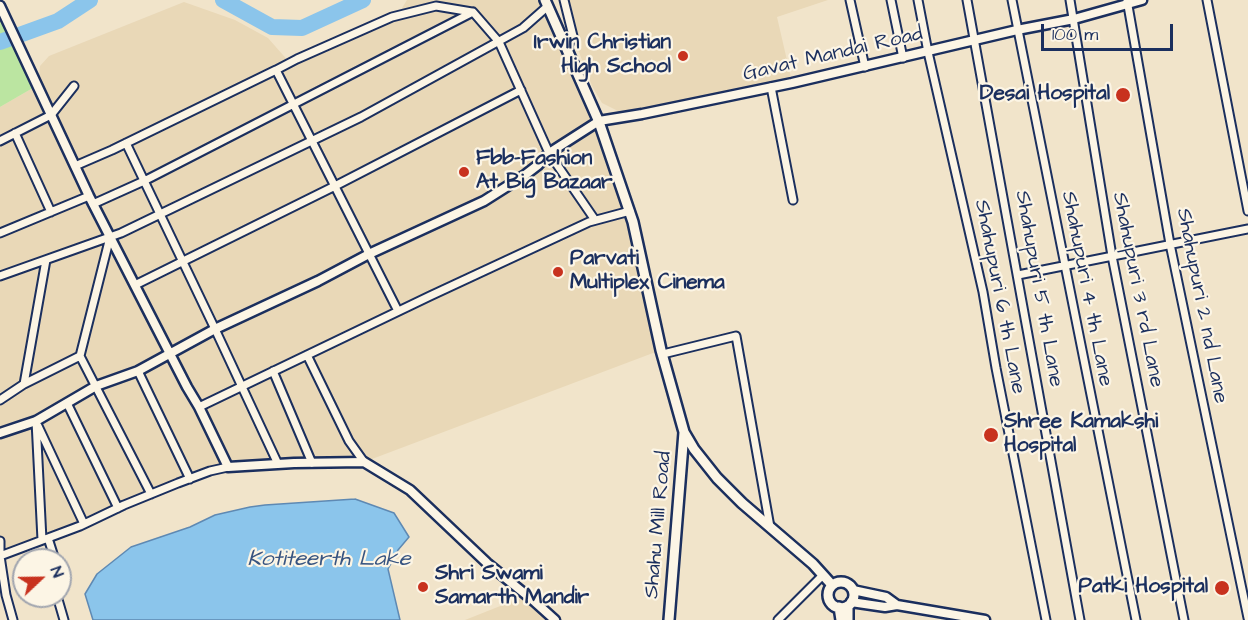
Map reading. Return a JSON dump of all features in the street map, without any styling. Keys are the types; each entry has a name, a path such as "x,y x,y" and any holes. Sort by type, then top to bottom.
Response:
{"main road":[{"path":"547,3 599,121 630,211 663,354 684,432 717,478 742,503 813,564 832,585"},
{"name":"Shahu Mill Road","path":"669,620 684,432"},
{"path":"841,620 846,605 854,595 848,584 837,582 832,585 828,593 829,601 835,606 846,605"},
{"path":"846,605 848,620"}],"street":[{"path":"564,0 573,36 567,48"},
{"path":"850,0 864,67"},
{"path":"891,0 903,57"},
{"name":"Shahupuri 6 th Lane","path":"918,0 983,292 1046,620"},
{"name":"Shahupuri 5 th Lane","path":"968,0 1080,620"},
{"name":"Shahupuri 4 th Lane","path":"1011,0 1136,620"},
{"name":"Shahupuri 3 rd Lane","path":"1070,0 1112,256 1184,620"},
{"path":"1128,2 1142,0"},
{"path":"1207,0 1248,211"},
{"name":"Gavat Mandai Road","path":"599,121 864,67 1017,30 1074,19 1128,2"},
{"name":"Shahupuri 2 nd Lane","path":"1128,2 1170,244 1248,618"},
{"path":"0,276 110,237 361,117 523,28 547,3"},
{"path":"0,6 91,200 228,467"},
{"path":"75,166 297,58 392,17 436,6 473,12 499,42 549,153 595,220"},
{"path":"0,233 51,212 144,180 473,12"},
{"path":"276,70 398,311"},
{"path":"0,141 51,115 74,86"},
{"path":"771,87 793,200"},
{"path":"135,285 335,186 521,90"},
{"path":"0,434 36,421 96,386 138,371 215,329 484,201 525,175 549,153 599,121"},
{"path":"15,133 51,212"},
{"path":"126,143 278,464"},
{"path":"199,407 273,370 595,220 630,211"},
{"path":"1018,275 1248,229"},
{"path":"110,237 80,356 151,494"},
{"path":"24,384 46,260"},
{"path":"663,354 736,336 770,527"},
{"path":"307,354 349,441 364,462 410,490 487,563 555,620"},
{"path":"0,400 24,384 80,356"},
{"path":"273,370 312,463"},
{"path":"138,371 190,479"},
{"path":"67,403 118,508"},
{"path":"36,421 84,524"},
{"path":"36,421 45,539 49,548"},
{"path":"0,556 84,524 210,471 228,467 278,464 364,462"},
{"path":"0,541 4,600 13,620"},
{"path":"778,620 822,576"},
{"path":"853,591 886,597 897,604 985,620"},
{"path":"846,605 885,607 897,604"}],"shaded area":[{"path":"407,0 545,0 599,122 633,222 661,350 364,462 228,467 20,548 12,548 12,551 0,556 0,107 38,85 40,66 49,56 184,2 235,20 268,38 290,63 397,16"},
{"name":"Irwin Christian High School","path":"559,0 828,0 777,17 792,82 641,110 618,111 602,103 592,86"},
{"path":"528,595 555,620 465,620"}],"green space":[{"path":"0,6 38,85 0,107"}],"water":[{"name":"Kotiteerth Lake","path":"355,499 394,513 409,537 398,550 388,569 400,620 93,620 85,594 97,574 131,547 190,527 215,515 250,507"}],"waterway":[{"path":"0,42 58,21 90,0"},
{"path":"223,0 272,27 302,28 363,0"}],"place":[{"name":"Irwin Christian High School","path":"683,56"},
{"name":"Desai Hospital","path":"1123,95"},
{"name":"Fbb-Fashion At Big Bazaar","path":"464,172"},
{"name":"Parvati Multiplex Cinema","path":"558,272"},
{"name":"Shree Kamakshi Hospital","path":"991,435"},
{"name":"Shri Swami Samarth Mandir","path":"423,587"},
{"name":"Patki Hospital","path":"1222,588"}]}
